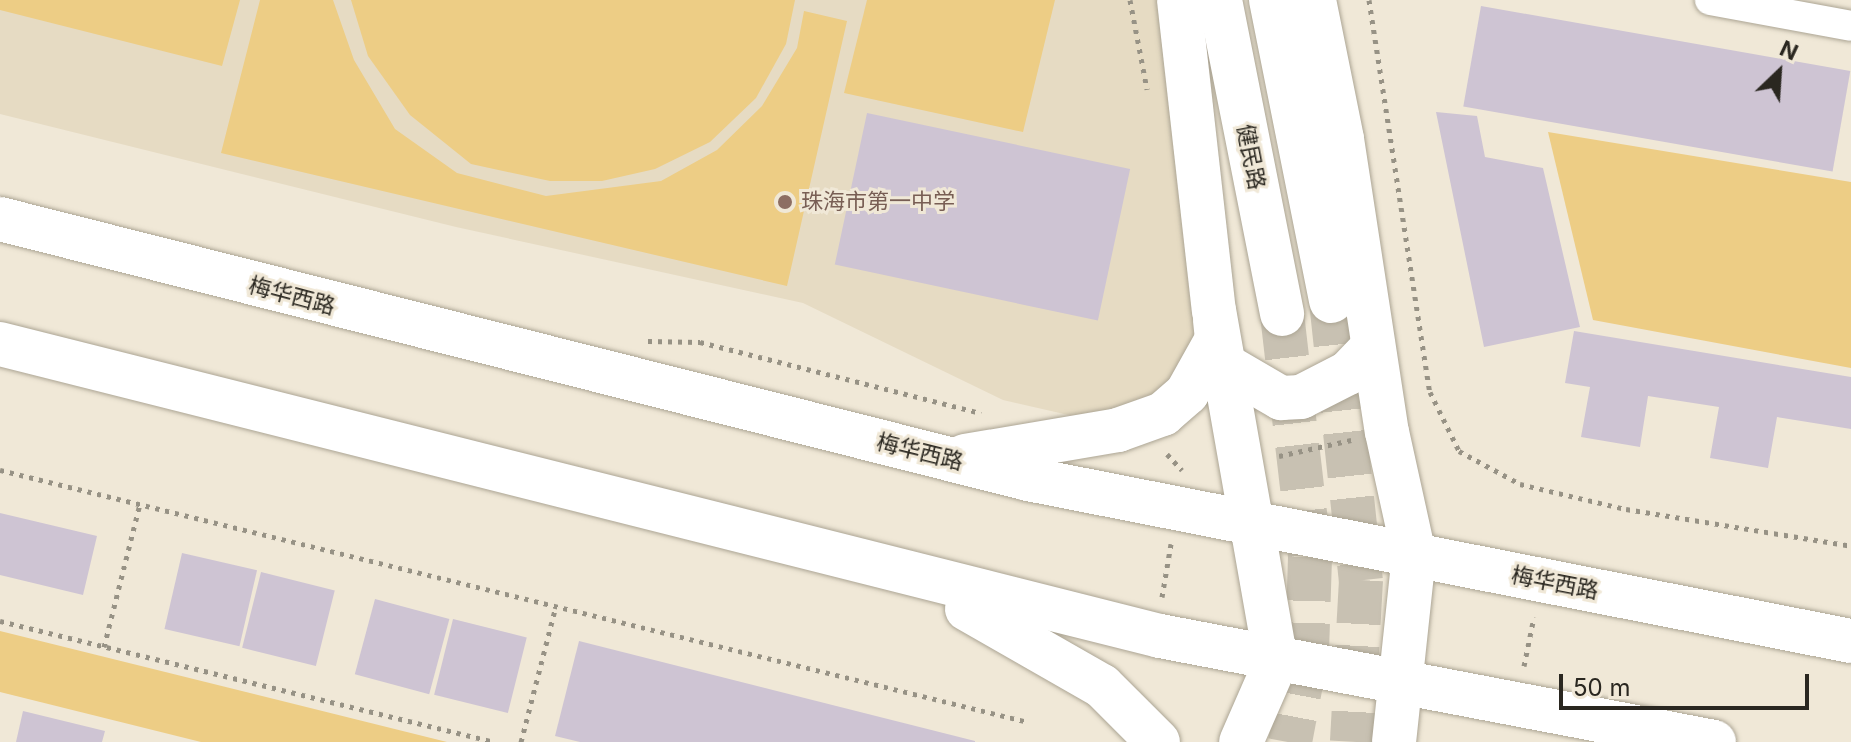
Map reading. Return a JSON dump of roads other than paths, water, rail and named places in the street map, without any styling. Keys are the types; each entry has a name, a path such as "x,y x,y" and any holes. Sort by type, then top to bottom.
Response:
{"main road":[{"path":"948,459 1118,430 1163,414 1187,393 1217,339 1179,0"},
{"name":"健民路","path":"1220,0 1282,314"},
{"path":"1271,0 1331,301"},
{"path":"1314,0 1373,347 1414,555 1404,685 1394,742"},
{"name":"梅华西路","path":"0,219 948,459 1851,641"},
{"path":"1214,310 1255,523 1276,662 1241,742"},
{"path":"0,344 901,575 1276,662 1714,742"},
{"path":"1226,366 1281,398 1301,397 1337,381 1373,347"},
{"path":"901,575 1030,640 1090,678 1158,742"}],"street":[{"path":"1710,0 1851,26"}],"tunnel":[{"path":"1331,301 1361,580 1352,742"},
{"path":"1282,314 1310,557 1307,652 1290,742"}],"place":[{"name":"珠海市第一中学","path":"785,202"}]}
